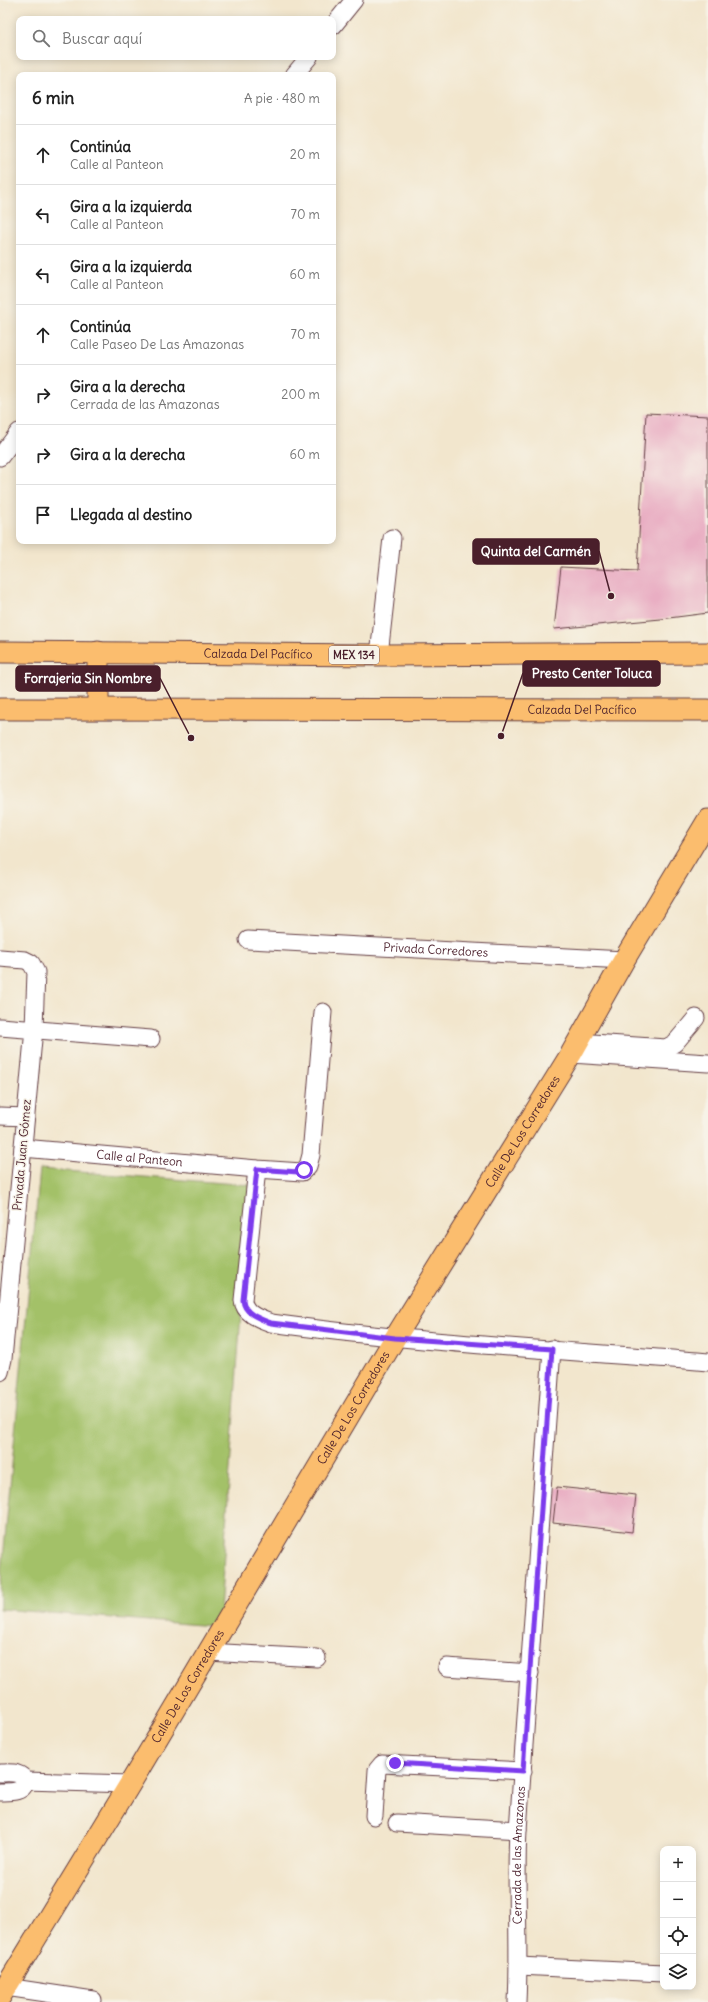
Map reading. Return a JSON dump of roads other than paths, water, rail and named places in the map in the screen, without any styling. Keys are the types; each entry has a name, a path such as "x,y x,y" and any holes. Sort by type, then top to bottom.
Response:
{"main road":[{"name":"Calzada Del Pacífico","path":"0,652 379,655 707,652"},
{"path":"98,652 98,708"},
{"name":"Calzada Del Pacífico","path":"0,708 708,710"},
{"name":"Calle De Los Corredores","path":"3,1992 130,1784 395,1338 575,1048 624,960 708,820"}],"street":[{"path":"336,22 354,0"},
{"path":"296,72 306,60"},
{"path":"0,457 16,436"},
{"path":"379,655 392,538"},
{"name":"Privada Corredores","path":"248,940 624,960"},
{"name":"Privada Juan Gómez","path":"0,958 18,959 31,963 36,972 34,1029 3,1359 0,1372"},
{"name":"Calle al Panteon","path":"23,1148 298,1172 308,1166 311,1154 323,1012"},
{"path":"575,1048 666,1048 675,1043 696,1018"},
{"path":"0,1027 151,1039"},
{"path":"575,1048 708,1063"},
{"path":"0,1116 26,1117"},
{"path":"257,1169 243,1300 247,1310 258,1319 271,1323 395,1338 708,1362"},
{"name":"Cerrada de las Amazonas","path":"517,2002 519,1966 517,1907 518,1830 552,1349"},
{"path":"208,1652 317,1658"},
{"path":"447,1667 530,1673"},
{"path":"374,1816 377,1770 382,1764 395,1763 523,1771"},
{"path":"0,1772 15,1773 24,1777 25,1781 24,1787 20,1790 0,1792"},
{"path":"25,1781 130,1784"},
{"path":"397,1823 518,1830"},
{"path":"519,1966 660,1973"},
{"path":"3,1992 93,2000"}],"place":[{"name":"Quinta del Carmén","path":"611,596"},
{"name":"Presto Center Toluca","path":"501,736"},
{"name":"Forrajeria Sin Nombre","path":"191,738"}]}
